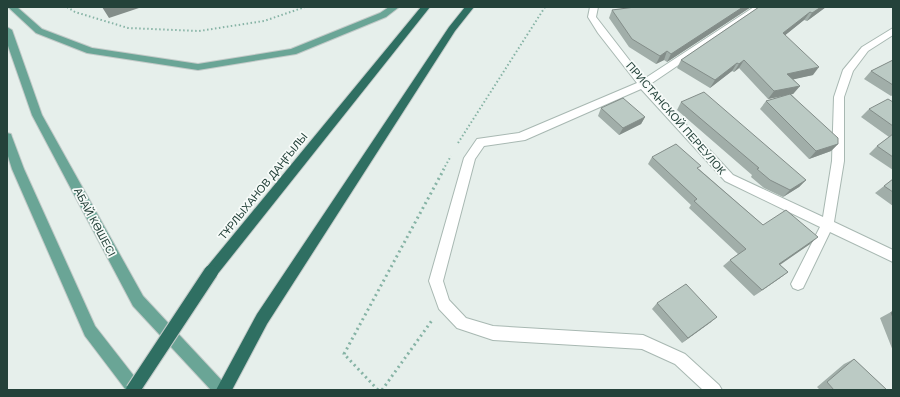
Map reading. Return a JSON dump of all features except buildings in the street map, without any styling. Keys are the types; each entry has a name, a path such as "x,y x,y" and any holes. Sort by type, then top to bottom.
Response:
{"highway":[{"name":"ТҰРЛЫХАНОВ ДАҢҒЫЛЫ","path":"135,390 211,272 426,7"},
{"path":"223,390 262,319 452,29 470,7"}],"main road":[{"path":"12,7 40,31 90,51 198,67 292,52 383,14 395,7"},
{"name":"АБАЙ КӨШЕСІ","path":"7,30 37,115 138,301 223,390"},
{"path":"7,137 18,169 90,331 135,390"}],"street":[{"name":"ПРИСТАНСКОЙ ПЕРЕУЛОК","path":"594,7 592,17 601,31 643,84 729,178 893,256"},
{"path":"714,390 680,359 643,342 493,333 462,323 444,304 436,281 470,158 481,142 521,137 643,84 760,7"},
{"path":"798,284 828,224 838,161 839,97 848,70 865,49 893,31"}],"path":[{"path":"68,7 75,12 128,28 198,31 264,21 305,7"},
{"path":"457,145 464,131 545,7"},
{"path":"378,390 344,354 453,152"},
{"path":"382,390 444,304"}]}
